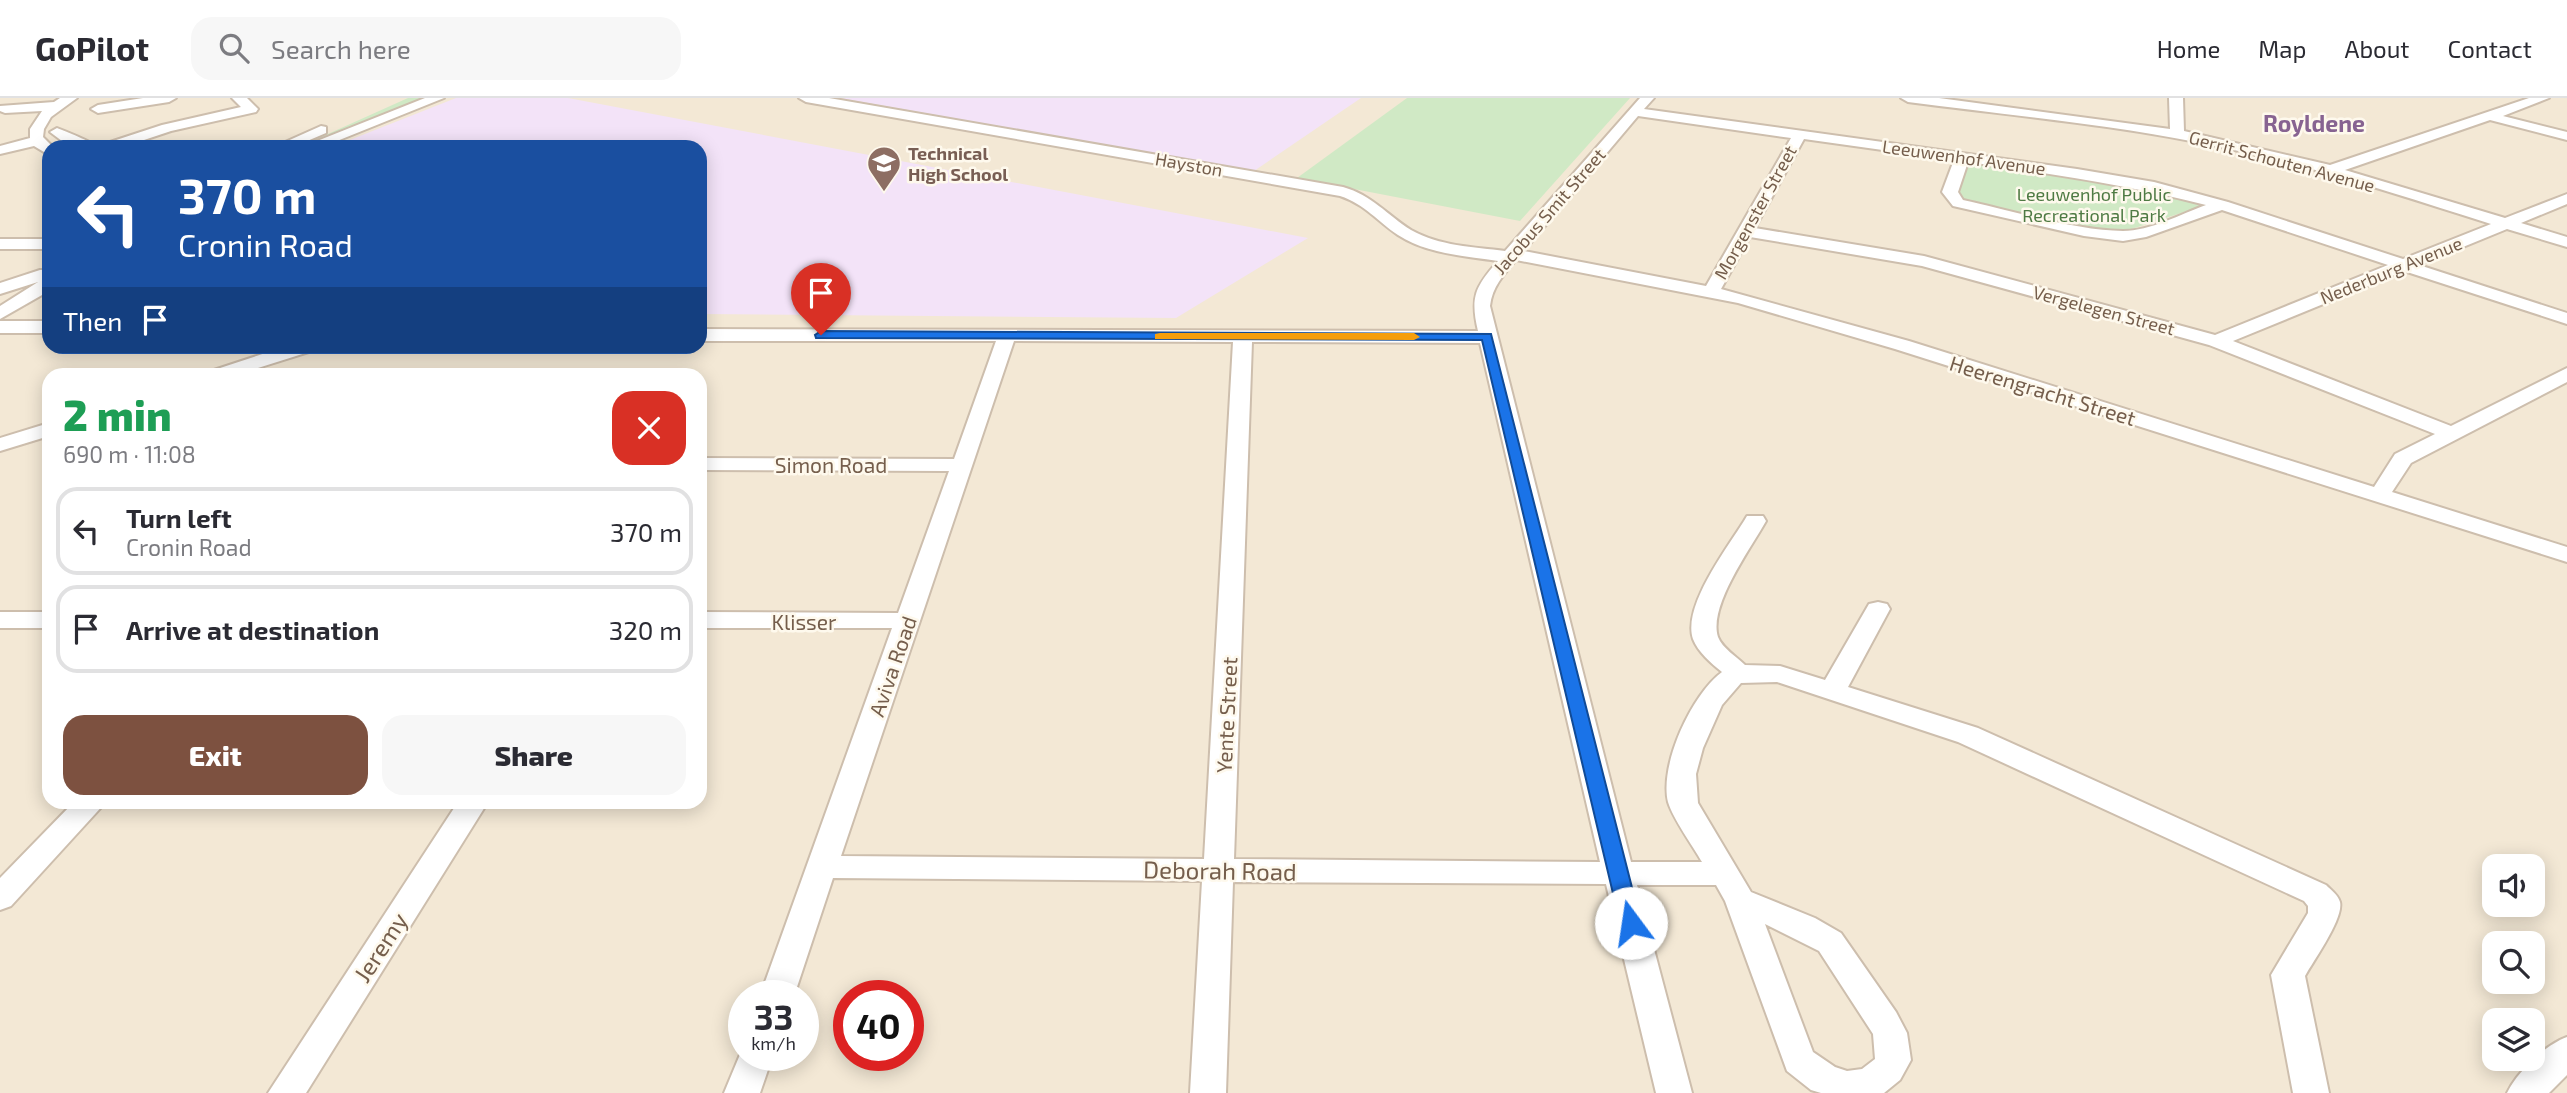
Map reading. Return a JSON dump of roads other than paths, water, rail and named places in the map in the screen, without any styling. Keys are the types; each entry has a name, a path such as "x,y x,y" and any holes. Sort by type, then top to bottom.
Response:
{"street":[{"path":"42,145 35,134 39,122 70,98"},
{"path":"93,102 169,98"},
{"path":"130,140 167,128 251,109 239,98"},
{"path":"297,140 396,98"},
{"path":"327,140 437,98"},
{"name":"Hayston","path":"806,98 1343,192 1375,205 1401,230 1419,240 1510,256"},
{"name":"Jacobus Smit Street","path":"1647,98 1486,285 1481,306 1674,1093"},
{"name":"Gerrit Schouten Avenue","path":"1908,98 2177,134 2242,147 2567,243"},
{"path":"2175,98 2177,134"},
{"path":"2327,171 2542,98"},
{"path":"5,109 57,106"},
{"name":"Leeuwenhof Avenue","path":"1635,111 2121,180 2222,205 2567,318"},
{"path":"2488,116 2567,136"},
{"path":"57,132 69,140"},
{"name":"Morgenster Street","path":"1712,290 1799,135"},
{"path":"0,150 37,141"},
{"path":"1963,157 1950,192 1958,203 2095,233 2133,235 2222,205"},
{"name":"Nederburg Avenue","path":"2216,341 2567,199"},
{"name":"Vergelegen Street","path":"1744,231 1931,262 2216,341 2452,434"},
{"path":"0,244 42,244"},
{"name":"Heerengracht Street","path":"1510,256 1712,290 1877,338 2567,555"},
{"path":"0,289 42,274"},
{"path":"0,314 42,287"},
{"path":"0,327 42,327"},
{"path":"707,335 1487,337"},
{"path":"0,336 42,336"},
{"name":"Aviva Road","path":"783,980 1007,336"},
{"name":"Yente Street","path":"1208,1093 1243,337"},
{"path":"237,368 270,354"},
{"path":"240,368 283,354"},
{"path":"2379,495 2403,459 2567,374"},
{"path":"0,445 42,431"},
{"name":"Simon Road","path":"707,464 962,465"},
{"path":"1740,674 1709,644 1703,624 1709,602 1755,521"},
{"path":"1833,690 1878,609"},
{"path":"0,620 42,620"},
{"name":"Klisser","path":"707,620 907,621"},
{"path":"1733,887 1814,931 1830,942 1838,952 1890,1033 1893,1060 1879,1078 1870,1083 1847,1086 1824,1079 1799,1061 1733,887 1686,810 1681,773 1696,732 1715,695 1726,681 1740,674 1755,672 1780,674 1833,690 1989,744 2278,875 2320,897 2325,906 2324,914 2288,975 2311,1093"},
{"path":"0,898 83,809"},
{"name":"Jeremy","path":"286,1093 469,809"},
{"name":"Deborah Road","path":"822,867 1619,874 1733,887"},
{"path":"2525,1093 2567,1052"},
{"path":"743,1093 751,1071"}],"place":[{"name":"Technical High School","path":"884,193"}],"district":[{"name":"Royldene","path":"2314,123"}],"park label":[{"name":"Leeuwenhof Public Recreational Park","path":"2094,204"}]}
